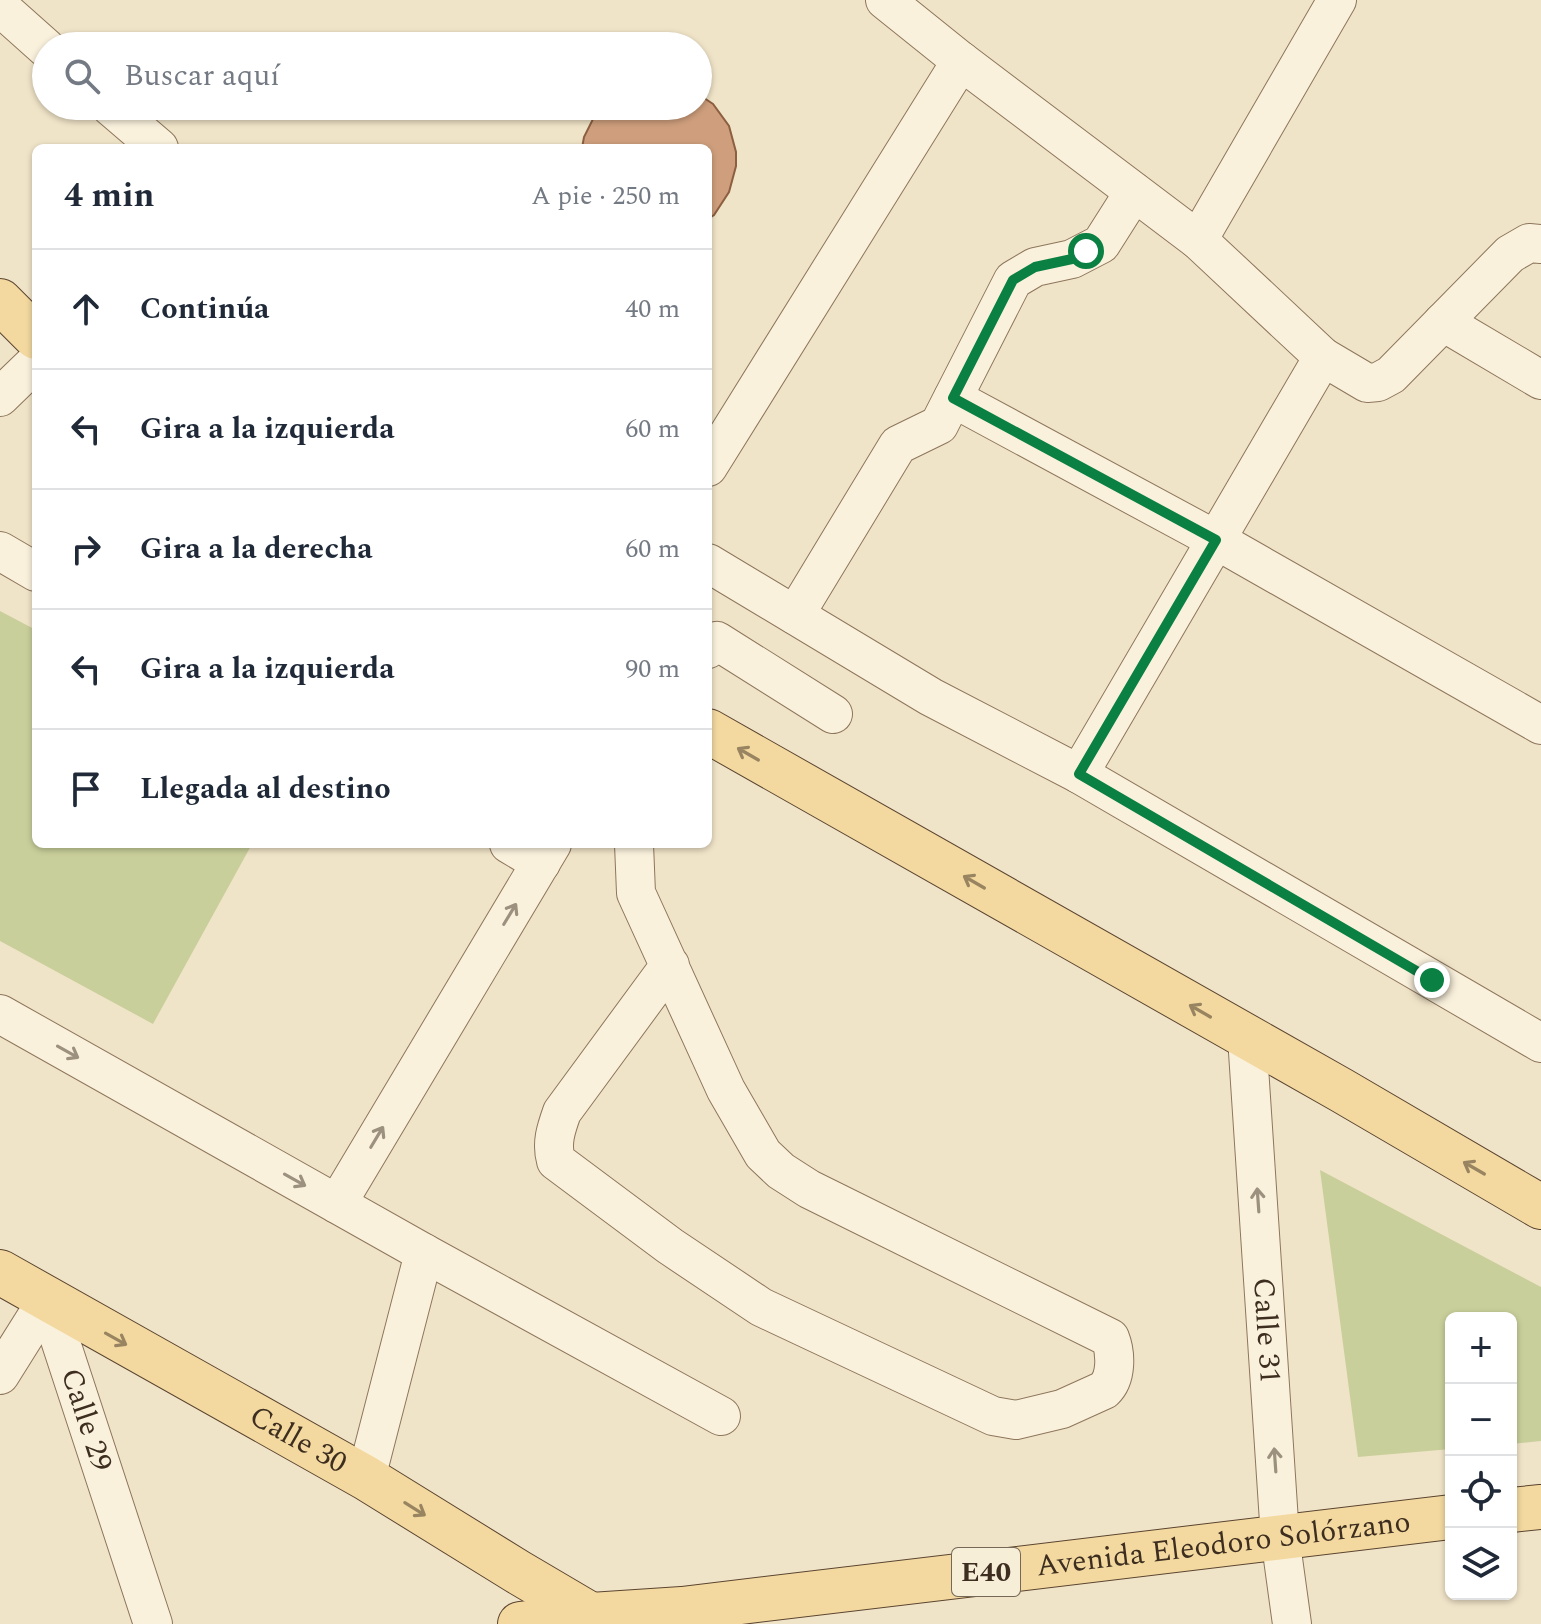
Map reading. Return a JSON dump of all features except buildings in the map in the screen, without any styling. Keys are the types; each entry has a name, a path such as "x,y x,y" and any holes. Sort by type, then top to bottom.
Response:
{"main road":[{"path":"0,301 32,333"},
{"path":"712,733 1541,1207"},
{"name":"Calle 30","path":"0,1272 366,1478 591,1615"},
{"path":"1517,1509 1541,1507"},
{"name":"Avenida Eleodoro Solórzano","path":"520,1624 591,1615 683,1616 1445,1518"}],"street":[{"path":"885,0 1198,240 1323,357 1367,383 1378,382 1391,375 1510,254 1529,243 1541,244"},
{"path":"1198,240 1337,0"},
{"path":"0,7 32,36"},
{"path":"712,461 961,61"},
{"path":"126,120 154,144"},
{"path":"795,615 898,445 939,425 1013,280 1035,267 1072,259 1101,244 1134,192"},
{"path":"1443,322 1541,380"},
{"path":"1079,774 1323,357"},
{"path":"0,397 32,366"},
{"path":"953,398 1216,540 1541,725"},
{"path":"0,551 32,570"},
{"path":"712,565 931,697 1079,774 1541,1043"},
{"path":"712,644 717,641 833,714"},
{"path":"634,848 636,893 670,965 726,1090 763,1154 781,1171 809,1189 1110,1338 1114,1348 1109,1385 1062,1409 1016,1420 993,1416 761,1307 670,1246 556,1161 554,1136 562,1112 670,965"},
{"path":"337,1204 534,850"},
{"path":"0,1014 721,1416"},
{"name":"Calle 31","path":"1247,1037 1280,1537 1292,1624"},
{"path":"366,1478 424,1253"},
{"name":"Calle 29","path":"0,1375 47,1300"},
{"name":"Calle 29","path":"47,1300 153,1624"}],"green space":[{"path":"0,611 32,628 32,848 250,848 153,1024 0,941"},
{"path":"1320,1170 1541,1287 1541,1441 1517,1443 1517,1312 1445,1312 1445,1450 1358,1457"}],"route":[{"path":"1086,251 1072,259 1035,267 1013,280 953,398 1216,540 1079,774 1432,980"}]}
